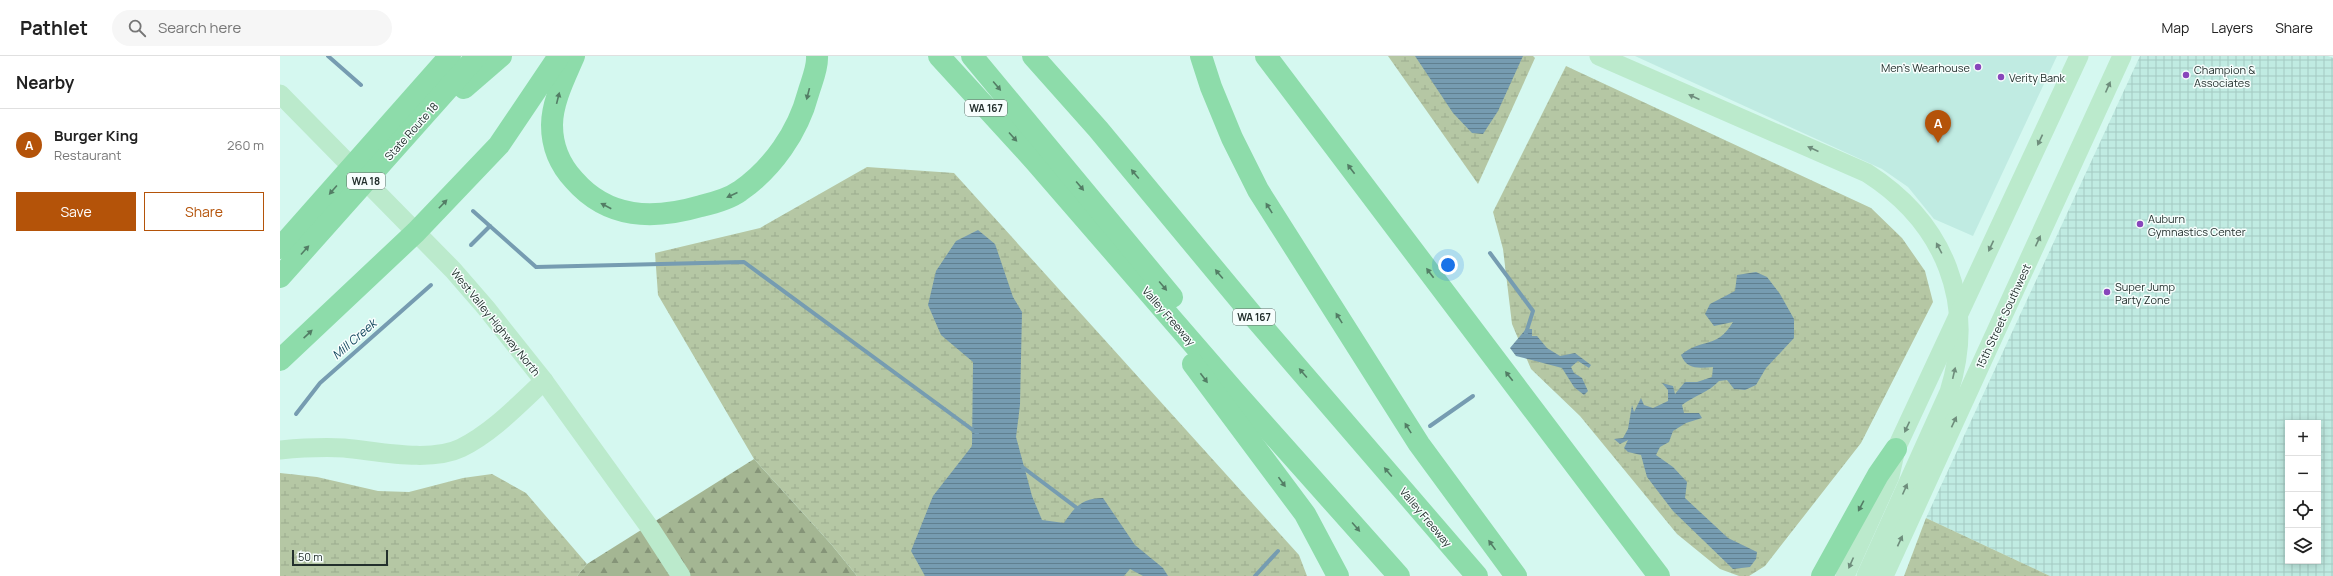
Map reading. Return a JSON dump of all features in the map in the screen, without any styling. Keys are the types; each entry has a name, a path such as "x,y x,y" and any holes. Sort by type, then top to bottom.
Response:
{"highway":[{"path":"395,134 432,56"},
{"name":"State Route 18","path":"280,277 322,217 395,134 450,56"},
{"name":"State Route 18","path":"395,134 425,115 477,56"},
{"path":"425,115 466,86 501,56"},
{"path":"280,360 416,232 499,146 559,56"},
{"path":"574,56 558,95 552,123 553,138 562,167 583,190 597,201 613,209 637,214 677,212 716,202 739,192 761,174 776,158 804,112 817,56"},
{"name":"Valley Freeway","path":"939,56 1034,160 1235,392 1399,576"},
{"path":"972,56 1315,466 1331,498"},
{"name":"Valley Freeway","path":"1033,56 1477,576"},
{"path":"1201,56 1211,87 1232,138 1258,190 1419,444 1516,576"},
{"path":"1266,56 1533,407 1659,576"},
{"path":"1034,160 1281,480 1312,526 1338,576"},
{"name":"State Route 18","path":"280,248 322,217"},
{"path":"1533,407 1643,576"},
{"path":"1822,576 1878,475 1896,450"}],"main road":[{"path":"1599,56 1867,174 1894,192 1916,214 1935,241 1951,274 1960,315 1959,350 1954,376 1941,410 1866,576"},
{"path":"2056,104 2072,56"},
{"path":"1845,576 1890,476 1896,450 2079,56"},
{"name":"15th Street Southwest","path":"1884,576 2122,56"},
{"name":"West Valley Highway North","path":"280,94 416,232 481,302 544,381 650,528 681,576"},
{"path":"280,450 343,448 422,455 460,449 490,431 544,381"}],"shaded area":[{"path":"1415,56 1523,56 1498,111 1483,134 1472,133 1453,113"},
{"path":"1635,56 2057,56 1973,236 1934,219 1908,187 1882,169"},
{"path":"2140,56 2328,56 2333,58 2333,576 2050,576 1926,518"},
{"path":"978,230 995,244 1013,297 1022,312 1020,405 1016,437 1032,496 1042,520 1064,523 1080,504 1096,498 1103,498 1135,545 1163,568 1168,576 1143,576 1130,569 1124,576 925,576 911,551 933,496 972,446 973,362 941,335 928,305 936,271 956,241"},
{"path":"1756,272 1767,277 1780,294 1794,319 1794,338 1766,368 1756,385 1745,390 1734,389 1727,380 1719,381 1711,388 1682,405 1684,413 1699,413 1702,418 1686,423 1673,431 1669,442 1660,447 1656,455 1673,467 1687,482 1685,498 1728,538 1757,552 1756,559 1750,567 1733,569 1673,511 1647,477 1641,455 1628,452 1624,448 1628,440 1620,444 1614,439 1623,438 1628,429 1632,405 1634,412 1641,398 1644,405 1653,408 1668,401 1668,390 1662,383 1673,386 1675,394 1685,382 1697,382 1712,377 1713,367 1698,368 1690,366 1681,355 1696,346 1715,340 1727,331 1733,322 1714,326 1705,314 1710,304 1735,291 1737,275"},
{"path":"1526,329 1532,329 1532,336 1537,336 1547,348 1560,356 1575,353 1591,365 1589,368 1578,361 1571,367 1574,373 1582,378 1588,391 1584,395 1574,387 1562,368 1516,356 1510,348"}],"green space":[{"path":"1388,56 1533,56 1535,58 1478,184"},
{"path":"1566,66 1871,208 1902,238 1925,271 1933,302 1861,443 1765,566 1749,576 1739,576 1720,569 1677,534 1580,416 1531,369 1512,324 1503,249 1493,212"},
{"path":"867,167 954,173 1299,555 1307,576 857,576 831,544 754,459 658,295 655,253 760,228"},
{"path":"754,459 831,544 857,576 577,576 587,564"},
{"path":"280,473 317,477 378,491 409,492 463,478 492,474 526,493 587,564 577,576 280,576"},
{"path":"1926,518 2050,576 1904,576"}],"waterway":[{"path":"328,56 361,85"},
{"path":"473,211 536,267 744,262 977,433"},
{"name":"Mill Creek","path":"471,245 490,226"},
{"path":"1490,253 1533,311 1526,333"},
{"name":"Mill Creek","path":"296,414 320,383 431,285"},
{"path":"1430,426 1473,396"},
{"path":"1021,466 1081,511"},
{"path":"1255,576 1278,551"}],"place":[{"name":"Men's Wearhouse","path":"1978,67"},
{"name":"Champion & Associates","path":"2186,75"},
{"name":"Verity Bank","path":"2001,77"},
{"name":"Burger King","path":"1938,143"},
{"name":"Auburn Gymnastics Center","path":"2140,224"},
{"name":"Super Jump Party Zone","path":"2107,292"}]}
